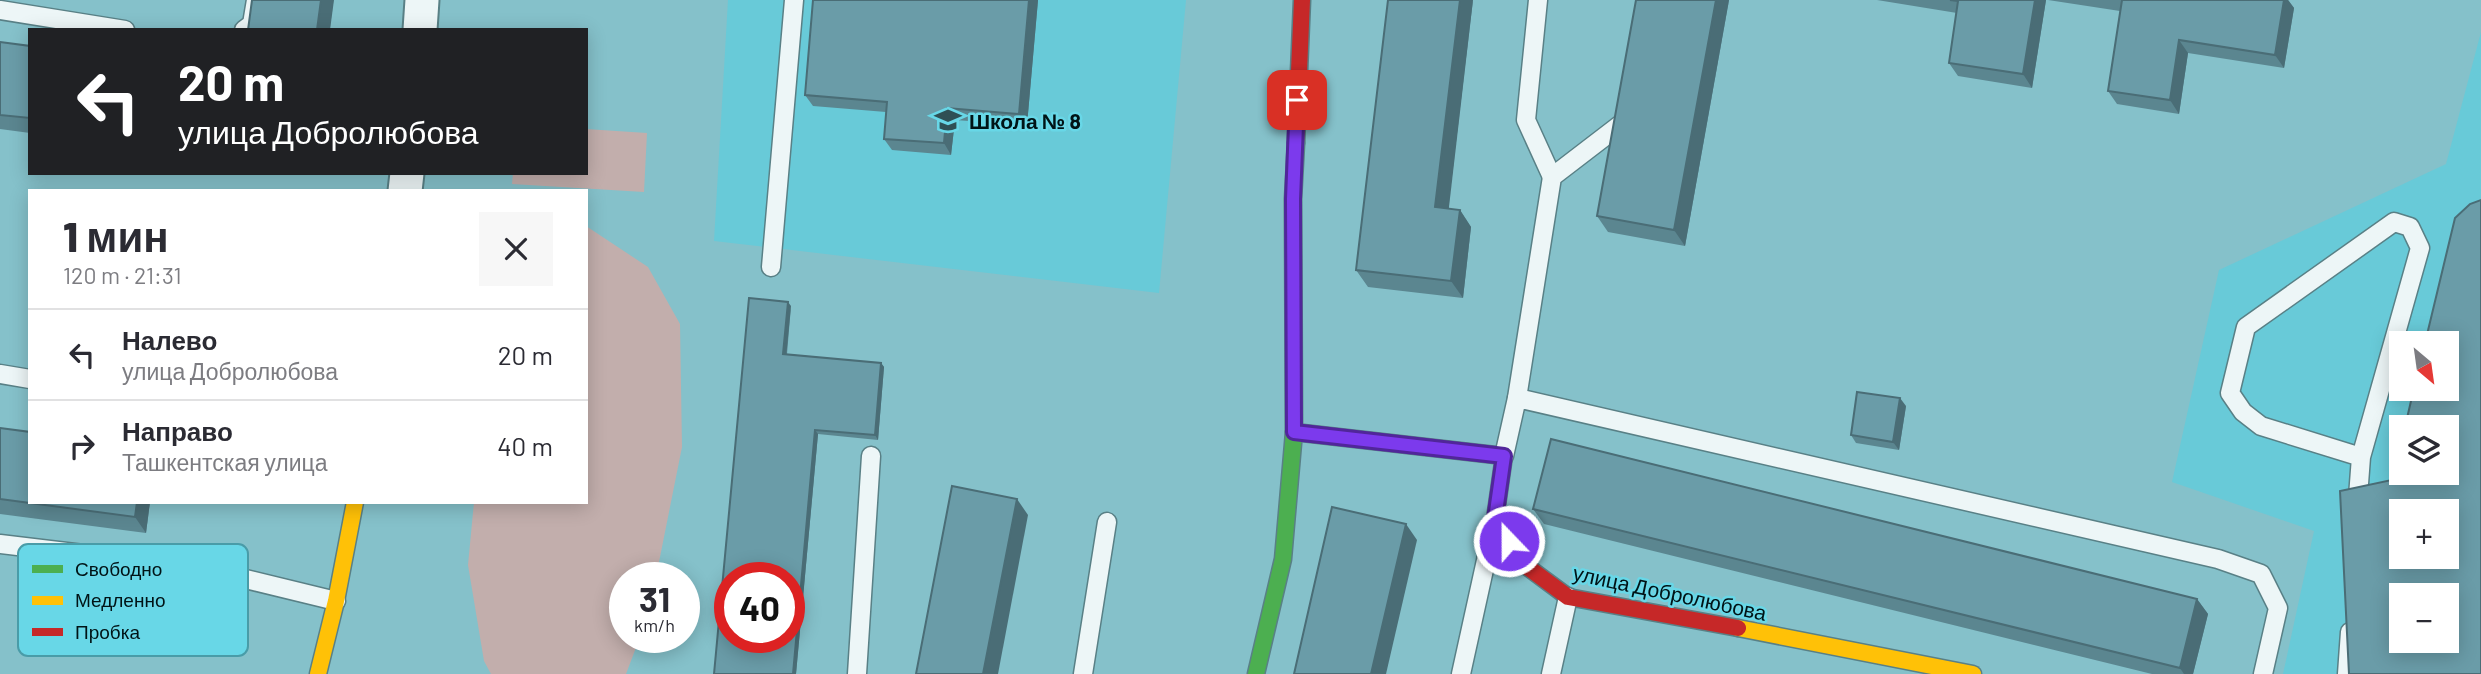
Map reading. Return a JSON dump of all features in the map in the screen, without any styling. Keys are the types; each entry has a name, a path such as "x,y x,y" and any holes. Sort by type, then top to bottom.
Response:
{"street":[{"path":"420,28 422,0"},
{"path":"1256,674 1283,559 1294,432 1293,199 1302,0"},
{"path":"1294,432 1504,456 1495,519"},
{"path":"318,674 336,601 355,504"},
{"name":"улица Добролюбова","path":"1495,519 1522,563 1567,597 1973,674"}],"lane":[{"path":"247,28 252,24 256,0"},
{"path":"771,267 794,0"},
{"path":"1504,456 1517,398 1552,177 1526,120 1538,0"},
{"path":"0,10 112,28"},
{"path":"1552,177 1625,121 1629,94"},
{"path":"2357,524 2361,457 2420,248 2410,227 2394,222 2246,327 2230,393 2243,412 2261,426 2361,457"},
{"path":"0,374 28,379"},
{"path":"1517,398 2218,559 2261,574 2278,608 2263,674"},
{"path":"857,674 871,456"},
{"path":"1461,674 1495,519"},
{"path":"1083,674 1107,522"},
{"path":"0,544 18,546"},
{"path":"248,580 336,601"},
{"path":"1551,674 1567,597"},
{"path":"2347,674 2351,620"}],"shaded area":[{"name":"Школа № 8","path":"728,0 1186,0 1159,293 714,241"},
{"path":"2481,32 2481,674 2283,674 2314,531 2172,482 2219,270 2446,164"},
{"path":"588,129 647,133 644,192 512,184 513,175 588,175"},
{"path":"588,227 648,267 680,324 682,447 659,562 609,562 609,653 634,653 626,674 491,674 484,661 468,565 474,504 588,504"}],"building":[{"path":"252,0 321,0 317,28 248,28"},
{"path":"813,0 1029,0 1019,114 947,108 944,143 884,139 887,102 805,95"},
{"path":"1388,0 1460,0 1435,207 1460,210 1451,281 1356,270"},
{"path":"1636,0 1716,0 1674,230 1597,216"},
{"path":"1950,0 2035,0 2023,74 1949,63 1958,1"},
{"path":"2122,0 2284,0 2275,55 2179,40 2170,100 2108,91"},
{"path":"0,42 28,46 28,118 0,115"},
{"path":"2481,200 2481,674 2349,674 2340,491 2389,481 2389,485 2459,485 2459,415 2408,415 2411,401 2459,401 2459,331 2428,331 2455,218 2470,204"},
{"path":"749,298 788,302 783,354 881,363 875,435 815,430 803,562 724,562"},
{"path":"1857,392 1900,398 1893,442 1851,435"},
{"path":"0,428 28,432 28,503 0,499"},
{"path":"1551,439 2197,599 2180,668 1533,509"},
{"path":"952,486 1017,499 983,674 916,674"},
{"path":"38,504 137,504 135,517"},
{"path":"1332,507 1406,524 1371,674 1294,674"},
{"path":"716,653 795,653 793,674 714,674"}],"traffic: fast":[{"path":"1256,674 1283,559 1294,432 1293,199 1296,143"}],"traffic: slow":[{"path":"318,674 336,601 355,504"},
{"path":"1738,628 1973,674"}],"traffic: jam":[{"path":"1296,143 1302,0"},
{"path":"1294,432 1504,456 1495,519 1522,563 1568,597 1738,628"}],"place":[{"name":"Школа № 8","path":"948,120"}],"route":[{"path":"1297,100 1293,199 1294,432 1504,456 1495,519 1509,541"}]}
